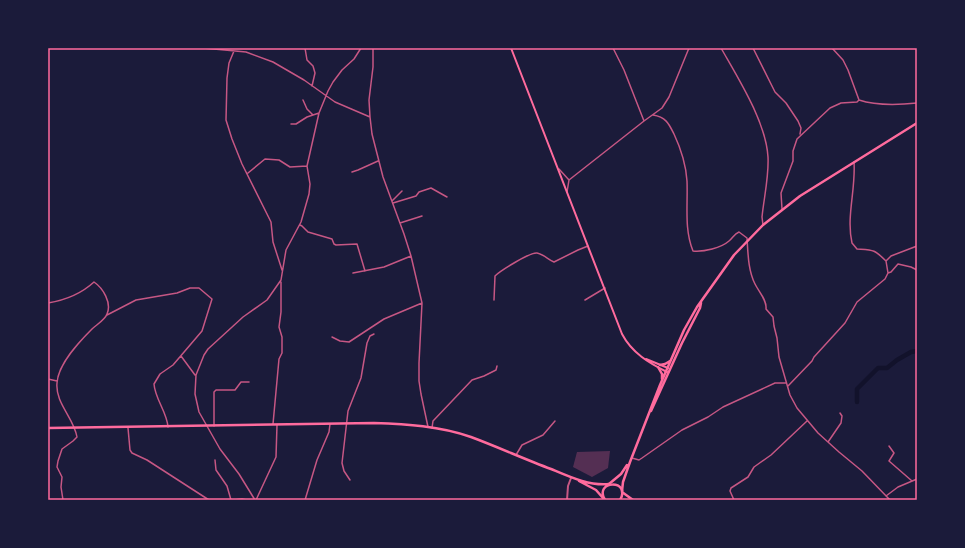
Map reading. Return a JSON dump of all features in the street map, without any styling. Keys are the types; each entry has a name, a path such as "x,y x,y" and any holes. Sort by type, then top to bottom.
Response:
{"main road":[{"path":"511,48 625,339 631,348 643,358 668,370"},
{"path":"650,413 671,359 690,318 723,270 747,241 763,225 800,196 917,123"},
{"path":"660,385 700,308 701,303"},
{"path":"659,366 667,363 671,359"},
{"path":"620,500 623,482 631,458 660,385 662,376 659,366"},
{"path":"48,428 392,423 428,427 471,437 516,455 572,478 596,490 604,499"},
{"path":"604,499 603,490 622,474 630,462"},
{"path":"572,478 596,485 616,485 622,492 633,500"}],"street":[{"path":"203,48 249,53 273,62 341,105 370,117"},
{"path":"305,48 307,60 313,66 315,73 312,86"},
{"path":"273,425 279,359 282,353 282,337 279,327 281,312 281,280 286,250 300,226 310,190 307,166 319,113 333,82 342,70 354,60 361,48"},
{"path":"373,48 370,117 378,161 411,256 422,303 419,363 421,394 428,427"},
{"path":"613,48 624,70 644,121"},
{"path":"568,180 666,104 689,48"},
{"path":"721,48 742,85 758,118 766,140 768,164 763,225"},
{"path":"752,48 775,92 786,103 801,128 793,151 793,161 781,193 782,209"},
{"path":"832,48 846,65 859,100"},
{"path":"234,51 229,63 226,78 226,115 232,139 271,222 273,242 282,271"},
{"path":"303,100 306,109 313,115"},
{"path":"799,136 830,108 839,104 857,102 859,100 898,105 917,103"},
{"path":"291,124 296,124 307,117 319,113"},
{"path":"653,115 668,121 681,150 687,181 687,221 694,251 717,247 730,241 735,234 739,232 747,238 751,274 766,304 766,309 773,317 779,357 786,383 793,400 807,421 838,452 862,471 890,500"},
{"path":"248,173 265,159 279,160 290,167 307,166"},
{"path":"352,172 378,161"},
{"path":"854,161 855,173 850,224 852,243 857,249 868,248 876,252 886,261 888,273"},
{"path":"558,168 568,180 567,192"},
{"path":"392,202 416,196 419,192 431,188 447,197"},
{"path":"392,202 402,191"},
{"path":"400,223 422,216"},
{"path":"300,226 308,232 332,239 336,245 357,244 365,271"},
{"path":"494,300 495,276 521,260 532,254 538,253 554,262 588,246"},
{"path":"886,261 891,256 917,246"},
{"path":"353,273 384,267 411,256"},
{"path":"788,386 845,323 857,302 882,283 888,273 891,272 898,264 917,270"},
{"path":"255,500 239,474 220,449 199,412 195,394 196,375 208,349 243,317 267,300 281,280"},
{"path":"48,303 57,302 73,296 86,290 94,282 103,292 108,303 107,315"},
{"path":"63,500 61,487 62,478 58,467 58,461 62,449 77,437 73,423 62,404 58,391 57,381 62,367 76,346 107,315 136,300 177,293 190,288 199,288 212,298 202,331 181,356 169,368 160,374 154,384 160,404 168,420 168,427"},
{"path":"585,300 605,288"},
{"path":"332,337 340,341 349,342 389,317 422,303"},
{"path":"350,480 342,468 348,410 361,378 367,343 370,336 374,334"},
{"path":"181,356 196,375"},
{"path":"432,428 433,421 472,380 496,370 497,366"},
{"path":"48,379 57,381"},
{"path":"214,426 214,392 216,390 235,390 241,382 249,382"},
{"path":"631,458 639,460 682,430 708,418 723,407 775,383 786,383"},
{"path":"828,442 841,423 843,418 840,413"},
{"path":"516,455 522,445 543,435 555,421"},
{"path":"734,500 730,491 731,488 748,477 754,467 771,456 807,421"},
{"path":"305,500 317,460 329,432 330,424"},
{"path":"255,500 276,457 277,425"},
{"path":"128,428 130,450 132,453 148,460 209,500"},
{"path":"889,446 894,453 889,461 912,481"},
{"path":"215,460 216,470 227,486 230,500"},
{"path":"568,500 568,486 572,478"},
{"path":"886,496 898,487 917,480"},
{"path":"234,500 255,500"}],"building":[{"path":"610,451 608,468 592,477 573,467 577,452"}],"waterway":[{"path":"857,402 857,389 878,368 887,368 911,352 917,351"}]}
